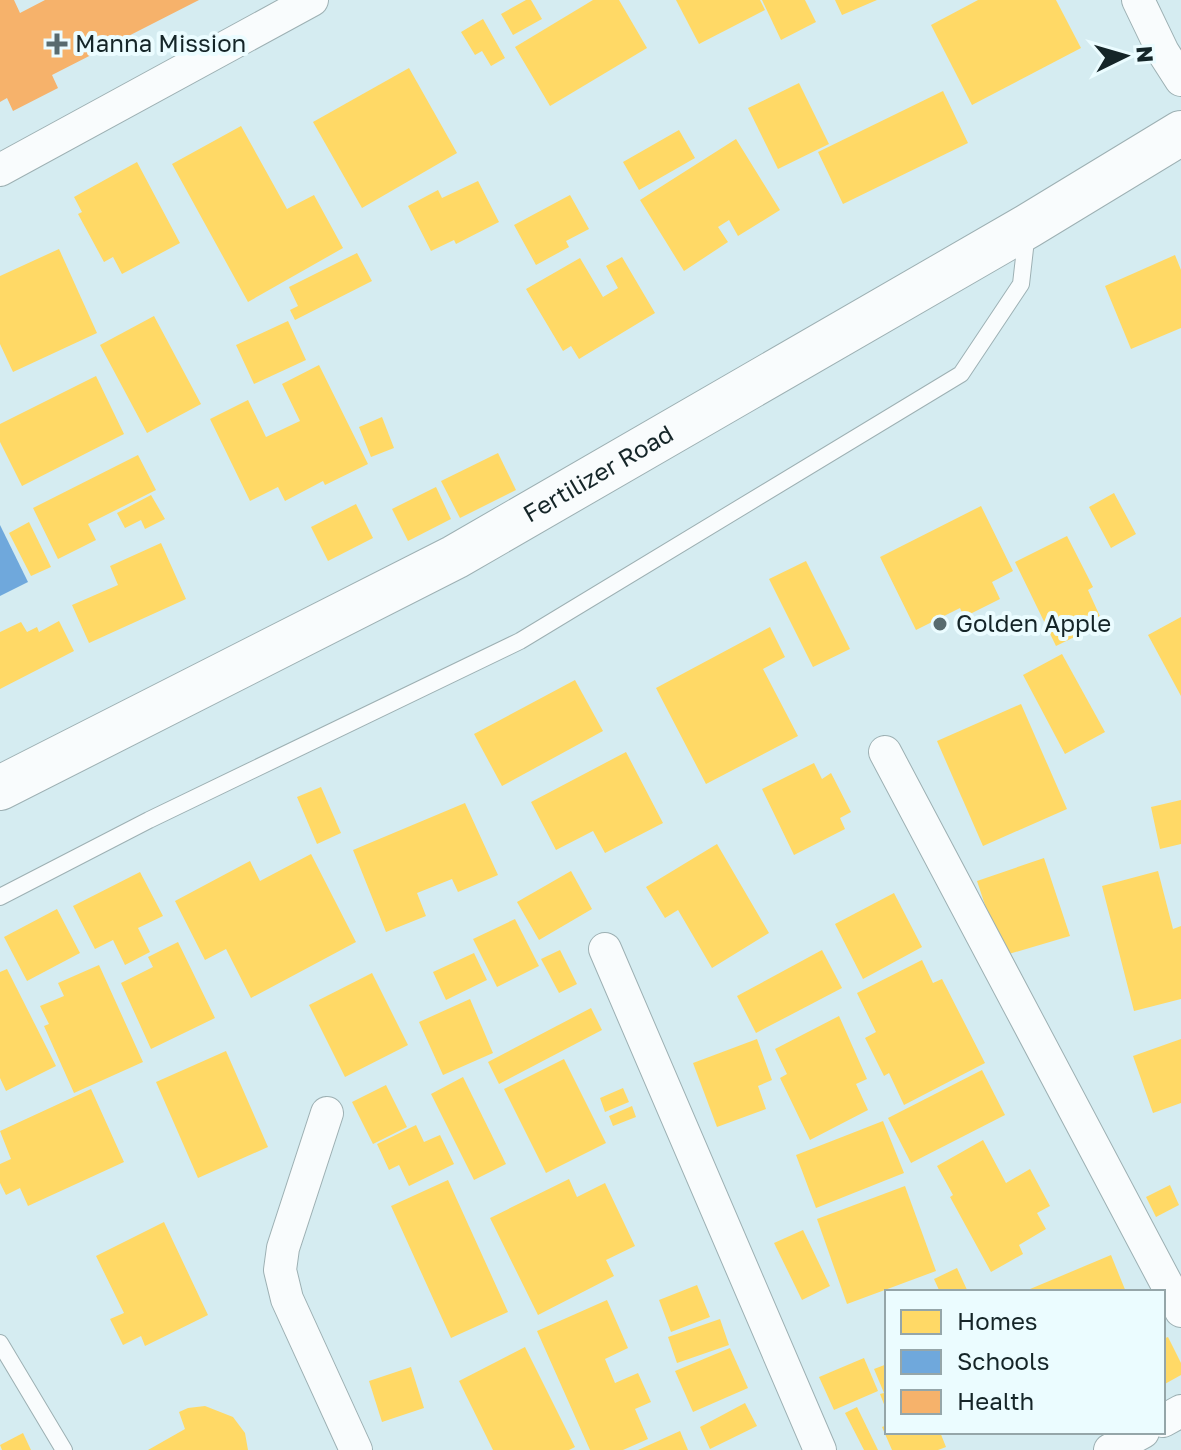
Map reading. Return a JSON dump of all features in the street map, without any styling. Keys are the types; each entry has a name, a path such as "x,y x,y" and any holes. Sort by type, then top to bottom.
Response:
{"street":[{"path":"0,170 312,0"},
{"path":"1138,0 1163,52 1181,80"},
{"name":"Fertilizer Road","path":"0,788 455,557 1028,226 1181,133"},
{"path":"885,752 1181,1311"},
{"path":"605,949 820,1450"},
{"path":"327,1113 283,1248 280,1270 287,1299 356,1450"},
{"path":"1110,1450 1139,1434"}],"lane":[{"path":"0,897 163,813 520,641 961,374 1021,284 1028,226"},
{"path":"0,1343 64,1450"}],"building: Homes":[{"path":"531,0 542,19 513,35 501,14"},
{"path":"593,0 619,0 647,48 550,106 515,47"},
{"path":"676,0 760,0 765,10 699,44"},
{"path":"762,0 805,0 816,22 781,40"},
{"path":"835,0 877,0 842,15"},
{"path":"978,0 1056,0 1081,48 972,105 931,25"},
{"path":"483,19 505,58 491,66 482,51 475,55 461,32"},
{"path":"409,68 457,153 362,208 313,122"},
{"path":"799,83 829,144 778,169 748,108"},
{"path":"943,91 968,143 843,204 818,152"},
{"path":"241,126 287,209 314,195 343,248 248,302 172,164"},
{"path":"679,130 695,158 639,190 623,162"},
{"path":"736,139 780,210 738,236 729,220 718,227 728,242 684,271 640,200"},
{"path":"137,162 180,243 122,274 113,257 104,262 78,214 82,212 74,197"},
{"path":"478,181 499,222 456,244 454,240 431,251 408,206 438,190 442,198"},
{"path":"570,195 589,229 566,241 569,247 536,265 514,225"},
{"path":"59,249 97,333 13,372 0,344 0,276"},
{"path":"357,253 372,281 295,320 290,310 298,306 289,287"},
{"path":"1175,255 1181,270 1181,328 1131,349 1105,286"},
{"path":"622,257 655,313 579,359 571,346 563,351 526,289 580,258 603,297 618,288 606,266"},
{"path":"154,316 201,404 147,433 100,345"},
{"path":"288,321 306,360 254,384 236,345"},
{"path":"319,365 368,464 325,485 323,481 285,501 278,487 250,501 210,419 248,400 266,437 300,421 282,384"},
{"path":"96,376 124,434 22,486 0,442 0,424"},
{"path":"382,417 394,448 371,457 359,427"},
{"path":"498,453 516,490 460,518 441,481"},
{"path":"138,455 156,490 88,524 96,540 58,559 33,508"},
{"path":"436,487 451,519 408,541 392,509"},
{"path":"1114,493 1136,534 1111,548 1089,507"},
{"path":"151,495 165,519 145,529 141,520 125,528 117,513"},
{"path":"356,504 373,538 328,561 311,527"},
{"path":"981,506 1013,571 992,582 1000,599 964,617 960,608 916,630 880,557"},
{"path":"29,522 51,567 31,576 9,533"},
{"path":"1067,536 1093,587 1088,590 1103,623 1056,646 1015,562"},
{"path":"161,543 186,599 89,643 72,605 118,585 110,566"},
{"path":"806,561 850,649 813,667 769,579"},
{"path":"1181,617 1181,696 1148,635"},
{"path":"59,621 74,651 0,689 0,632 21,622 27,632 37,627 39,632"},
{"path":"770,627 785,657 763,669 798,736 706,784 656,688"},
{"path":"1062,654 1105,732 1065,754 1023,675"},
{"path":"575,680 603,731 502,786 474,734"},
{"path":"1021,704 1067,809 983,846 937,741"},
{"path":"626,752 663,823 605,853 593,831 556,850 531,802"},
{"path":"814,763 822,779 831,773 851,812 840,818 845,829 794,855 762,789"},
{"path":"321,787 341,833 317,844 297,797"},
{"path":"1181,800 1181,844 1160,849 1151,807"},
{"path":"465,803 498,875 458,892 452,879 417,893 426,916 386,932 353,850"},
{"path":"717,844 769,933 712,968 678,910 665,918 646,887"},
{"path":"311,854 356,942 251,998 226,949 205,960 175,901 250,861 260,881"},
{"path":"1044,858 1070,936 1002,956 977,881"},
{"path":"571,871 592,909 539,940 517,902"},
{"path":"1158,871 1173,929 1181,926 1181,999 1134,1011 1102,886"},
{"path":"140,872 163,916 138,928 150,952 125,965 113,940 95,949 73,906"},
{"path":"894,893 922,947 863,979 835,924"},
{"path":"57,909 80,953 27,981 4,937"},
{"path":"515,919 539,966 497,987 473,939"},
{"path":"178,942 215,1018 151,1049 121,983 153,967 148,957"},
{"path":"560,950 577,984 559,993 541,959"},
{"path":"822,950 842,988 756,1033 737,996"},
{"path":"474,953 487,980 446,1000 433,972"},
{"path":"922,960 933,983 942,979 985,1063 904,1105 889,1073 884,1076 865,1038 876,1032 857,993"},
{"path":"99,965 143,1062 74,1093 44,1026 49,1024 40,1006 64,996 58,983"},
{"path":"7,969 56,1066 6,1091 0,1078 0,972"},
{"path":"372,973 408,1045 345,1077 309,1005"},
{"path":"470,999 493,1053 443,1075 419,1022"},
{"path":"591,1008 602,1030 499,1084 488,1062"},
{"path":"839,1016 867,1079 856,1084 868,1110 810,1140 780,1078 787,1074 775,1049"},
{"path":"757,1039 772,1080 758,1086 766,1109 717,1127 693,1063"},
{"path":"1181,1039 1181,1103 1153,1113 1133,1056"},
{"path":"226,1051 268,1147 198,1178 156,1082"},
{"path":"564,1059 606,1143 546,1173 504,1089"},
{"path":"982,1070 1005,1115 911,1163 888,1118"},
{"path":"463,1077 506,1164 474,1180 431,1094"},
{"path":"386,1085 407,1127 373,1144 352,1102"},
{"path":"623,1088 629,1102 605,1112 600,1098"},
{"path":"91,1089 124,1162 28,1206 20,1188 6,1195 0,1183 0,1164 11,1159 0,1131"},
{"path":"632,1106 636,1117 613,1126 609,1116"},
{"path":"883,1121 904,1173 816,1208 796,1155"},
{"path":"416,1125 424,1142 440,1135 454,1164 409,1186 399,1165 389,1170 377,1144"},
{"path":"983,1140 1006,1183 1030,1169 1050,1206 1037,1213 1046,1229 1019,1245 1023,1254 991,1272 950,1197 953,1195 937,1166"},
{"path":"569,1179 577,1197 605,1183 635,1246 606,1260 614,1276 538,1315 490,1218"},
{"path":"448,1180 508,1312 451,1338 391,1206"},
{"path":"1170,1185 1179,1205 1156,1217 1146,1197"},
{"path":"905,1186 936,1271 847,1304 817,1219"},
{"path":"164,1222 208,1315 145,1346 141,1336 123,1345 110,1319 124,1313 96,1256"},
{"path":"803,1230 830,1286 802,1300 774,1243"},
{"path":"1111,1255 1125,1290 1028,1290"},
{"path":"957,1268 967,1290 939,1290 934,1279"},
{"path":"697,1285 710,1317 671,1332 659,1300"},
{"path":"607,1300 628,1348 605,1359 615,1383 638,1373 651,1402 635,1409 648,1439 623,1450 590,1450 537,1331"},
{"path":"720,1319 729,1345 677,1363 668,1337"},
{"path":"1168,1337 1181,1363 1181,1375 1165,1384 1165,1338"},
{"path":"525,1347 575,1447 569,1450 493,1450 459,1381"},
{"path":"730,1348 748,1388 693,1412 675,1371"},
{"path":"864,1358 878,1391 834,1410 819,1377"},
{"path":"885,1365 885,1407 880,1394 884,1393 874,1369"},
{"path":"411,1367 424,1408 382,1422 369,1381"},
{"path":"745,1403 757,1426 710,1449 700,1427"},
{"path":"205,1406 233,1417 245,1433 248,1450 148,1450 185,1429 179,1412"},
{"path":"857,1407 878,1450 864,1450 845,1413"},
{"path":"680,1431 688,1450 638,1450"},
{"path":"23,1433 31,1450 2,1450 0,1445"},
{"path":"885,1434 941,1434 946,1447 938,1450 892,1450"}],"building: Schools":[{"path":"0,525 28,582 0,596"}],"building: Health":[{"name":"Manna Mission","path":"0,0 14,0 20,13 45,0 199,0 52,75 58,88 13,111 7,98 0,102"}],"place":[{"name":"Manna Mission","path":"57,44"},
{"name":"Golden Apple","path":"940,624"}]}
